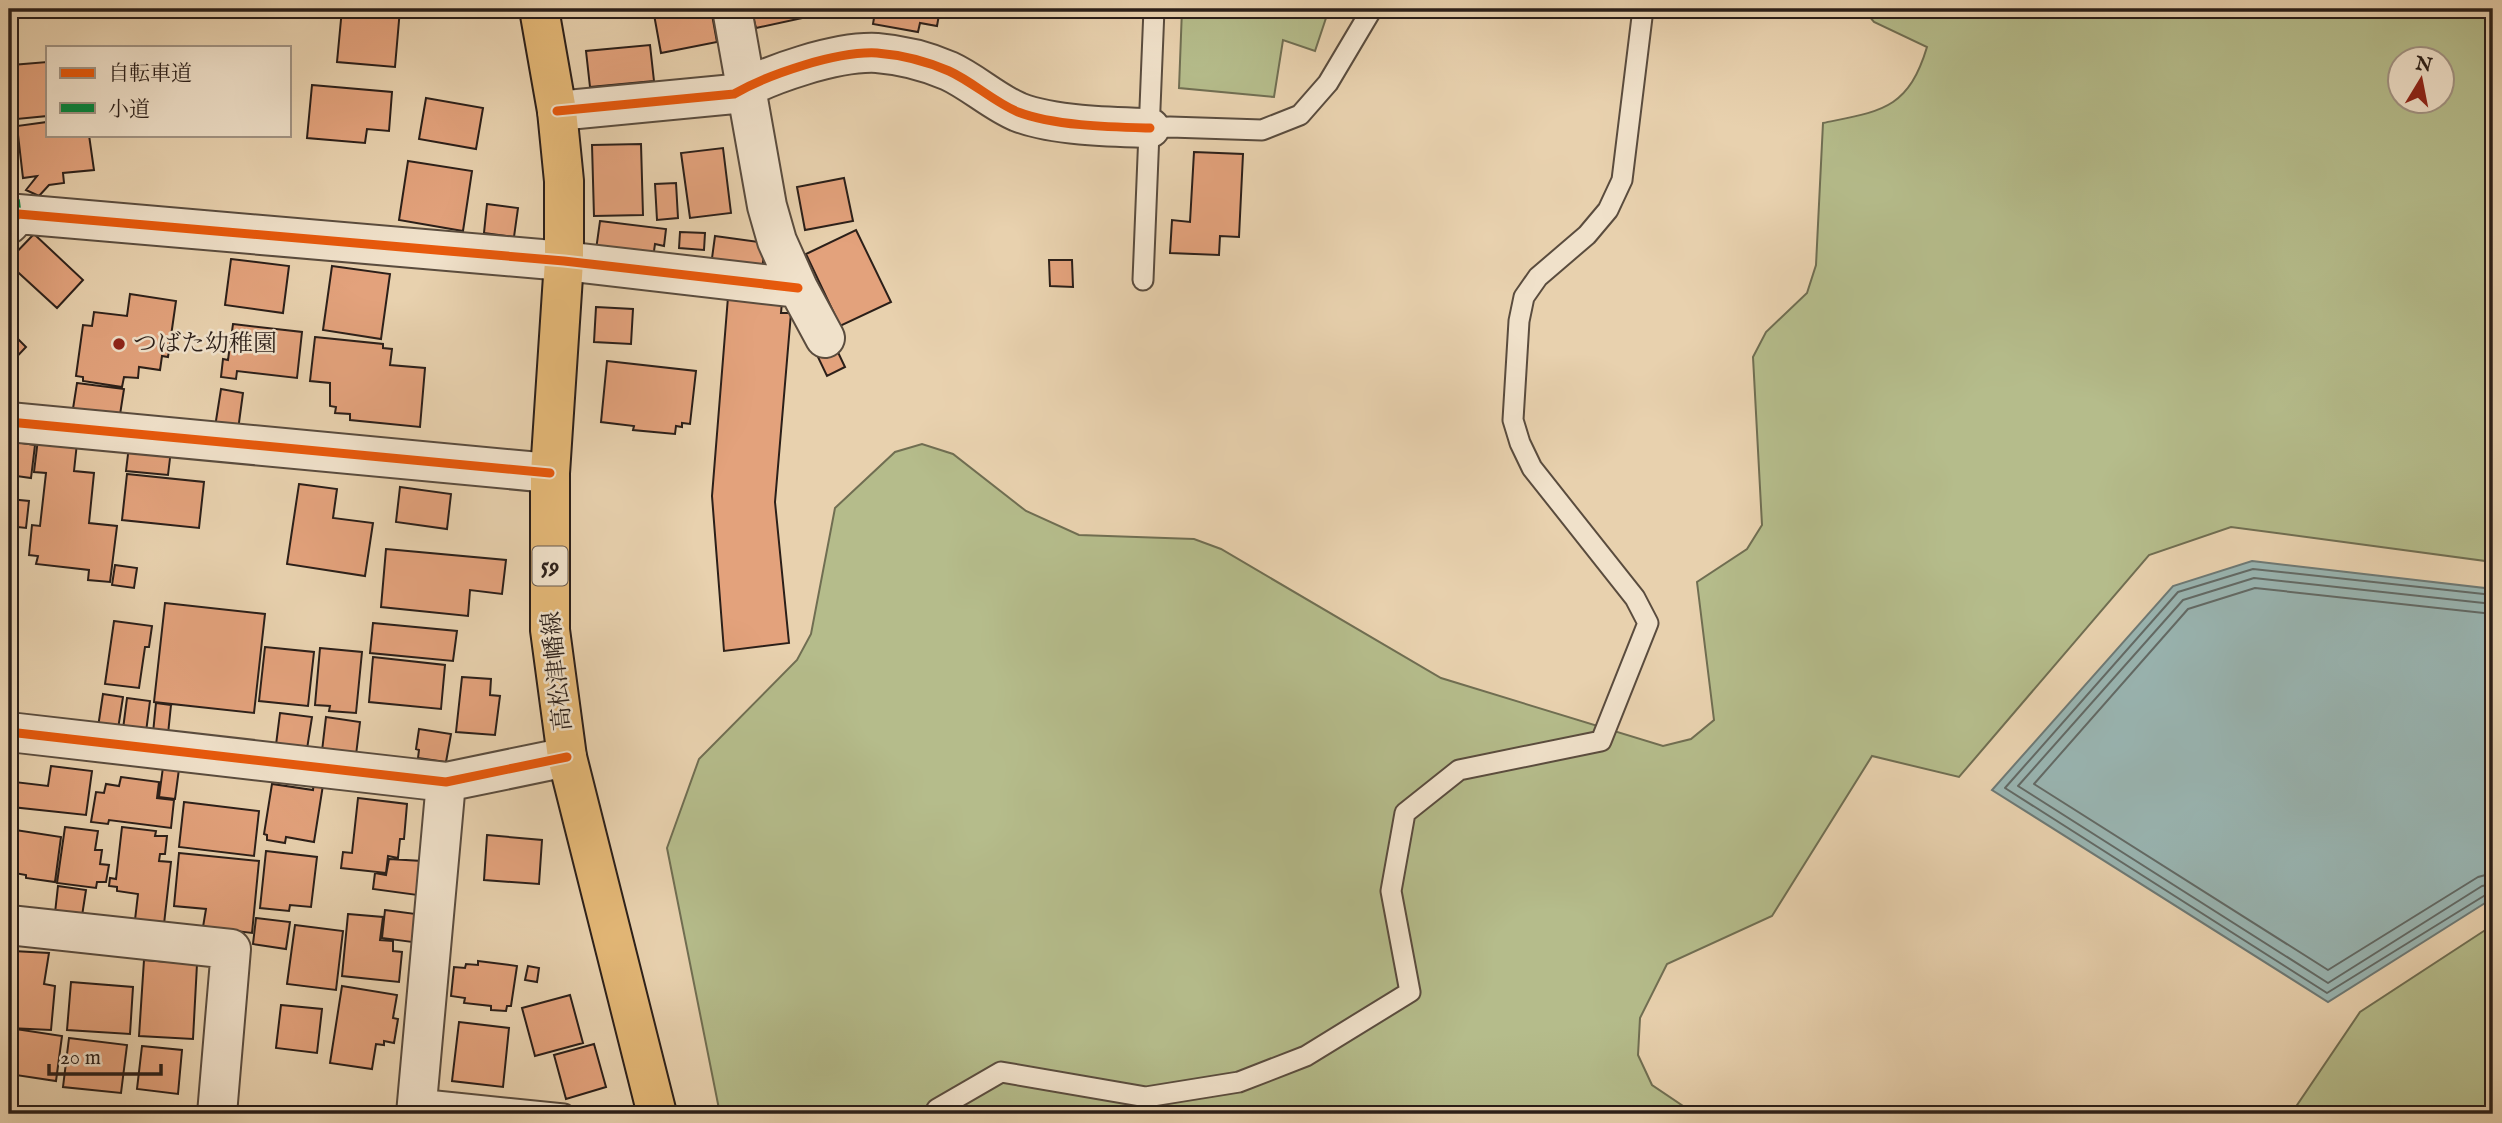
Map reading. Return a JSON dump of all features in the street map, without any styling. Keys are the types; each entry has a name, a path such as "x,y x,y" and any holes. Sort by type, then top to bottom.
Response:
{"main road":[{"name":"高松津幡線","path":"539,9 557,111 565,181 564,261 550,473 550,630 567,757 657,1114"}],"street":[{"path":"732,9 767,206 776,241 825,338"},
{"path":"557,111 734,94 756,81 826,59 875,53 924,60 953,73 1018,112 1090,125 1150,128"},
{"path":"9,223 18,214 564,261 798,288"},
{"path":"9,422 550,473"},
{"path":"9,732 446,782 567,757"},
{"path":"416,1107 446,782"},
{"path":"9,925 231,948 217,1114"}],"lane":[{"path":"1143,280 1154,9"},
{"path":"1150,128 1262,130 1300,116 1328,83 1372,9"},
{"path":"934,1114 937,1109 1001,1072 1146,1097 1239,1082 1306,1056 1410,992 1391,891 1405,813 1459,770 1601,741 1648,623 1635,598 1532,468 1513,420 1519,321 1524,297 1538,277 1587,235 1608,210 1622,180 1643,9"},
{"path":"416,1107 565,1114"}],"green space":[{"path":"1182,9 1329,9 1315,51 1283,40 1274,97 1179,88"},
{"path":"1863,9 2493,9 2493,562 2231,527 2149,555 1959,777 1872,756 1772,916 1667,964 1640,1018 1638,1055 1652,1085 1695,1114 720,1114 667,848 699,759 797,660 811,634 835,508 895,452 922,444 953,454 1026,511 1079,535 1194,539 1221,549 1441,678 1663,746 1691,739 1714,720 1697,582 1747,549 1762,525 1753,357 1766,332 1807,293 1816,265 1823,123 1876,110 1901,96 1911,84 1927,47 1874,22"},
{"path":"2493,925 2493,1114 2291,1114 2360,1012"}],"water":[{"path":"2252,561 2493,589 2493,898 2328,1002 1992,790 2173,586"}],"building":[{"path":"342,9 400,9 395,67 337,62"},
{"path":"653,9 711,9 717,42 661,53"},
{"path":"751,9 805,9 807,17 756,28"},
{"path":"851,9 940,9 937,26 920,23 918,32 873,24 874,18 851,14"},
{"path":"650,45 654,81 590,87 586,51"},
{"path":"46,62 46,116 17,119 12,65"},
{"path":"312,85 392,92 389,131 367,129 365,143 307,138"},
{"path":"426,98 483,108 476,149 419,139"},
{"path":"46,122 46,136 89,136 94,170 63,173 64,183 49,185 39,196 26,190 37,176 23,178 17,126"},
{"path":"641,144 643,215 594,216 592,145"},
{"path":"723,148 731,213 690,218 681,153"},
{"path":"1194,152 1243,154 1239,237 1220,236 1219,255 1170,253 1172,220 1190,222"},
{"path":"408,161 472,171 463,231 399,220"},
{"path":"844,178 853,221 805,230 797,187"},
{"path":"676,183 678,218 657,220 655,184"},
{"path":"487,204 518,208 514,237 484,233"},
{"path":"600,221 666,229 664,246 655,244 652,265 595,257"},
{"path":"856,230 891,302 840,326 806,254"},
{"path":"680,232 705,233 704,250 679,248"},
{"path":"34,234 83,280 57,308 9,264 9,260"},
{"path":"715,236 766,243 761,275 710,273"},
{"path":"231,259 289,266 283,313 225,305"},
{"path":"1049,260 1072,260 1073,287 1050,286"},
{"path":"332,266 390,274 381,339 323,330"},
{"path":"332,266 390,274 381,339 323,330"},
{"path":"130,294 176,301 168,357 162,356 160,370 139,367 138,378 124,377 122,387 83,381 83,377 76,376 83,325 92,326 94,312 127,316"},
{"path":"728,297 782,302 781,313 791,313 775,502 789,643 724,651 712,496"},
{"path":"596,307 633,309 631,344 594,342"},
{"path":"233,324 302,332 297,378 237,371 236,379 221,377 223,359 228,360"},
{"path":"9,330 26,347 9,365"},
{"path":"315,337 383,344 383,348 392,349 390,365 425,368 420,427 350,420 350,414 335,413 336,407 330,406 330,383 310,381"},
{"path":"835,346 845,367 827,376 817,355"},
{"path":"607,361 696,371 690,424 682,423 682,427 676,426 675,434 633,430 634,426 601,422"},
{"path":"77,383 124,389 119,421 72,415"},
{"path":"221,389 243,393 238,430 215,427"},
{"path":"38,439 77,443 74,471 94,473 89,523 117,526 110,582 88,580 89,570 36,564 38,556 29,555 32,525 40,526 46,473 34,472"},
{"path":"9,441 35,445 31,478 9,475"},
{"path":"129,446 171,450 168,475 126,471"},
{"path":"127,474 204,482 199,528 122,520"},
{"path":"299,484 337,489 333,518 373,523 365,576 287,564"},
{"path":"400,487 451,494 447,529 396,522"},
{"path":"9,499 29,501 26,528 9,526"},
{"path":"386,549 506,560 502,594 470,590 468,616 381,607"},
{"path":"386,549 506,560 502,594 470,590 468,616 381,607"},
{"path":"115,565 137,568 134,588 112,585"},
{"path":"165,603 265,614 254,713 154,702"},
{"path":"114,621 152,626 149,647 145,647 139,688 105,684"},
{"path":"373,623 457,631 453,661 370,653"},
{"path":"265,647 314,652 308,706 259,701"},
{"path":"320,648 362,652 356,713 329,711 330,706 315,705"},
{"path":"373,657 445,665 441,709 369,702"},
{"path":"462,677 491,679 490,695 500,696 495,735 456,732"},
{"path":"103,694 123,697 118,729 98,727"},
{"path":"127,698 150,701 146,732 123,729"},
{"path":"156,703 171,705 168,734 153,733"},
{"path":"280,713 312,717 307,749 276,745"},
{"path":"326,717 360,722 356,755 322,751"},
{"path":"419,729 451,734 446,762 418,758 419,750 416,749"},
{"path":"51,766 92,771 86,815 12,807 15,782 48,786"},
{"path":"163,767 179,769 175,799 159,797"},
{"path":"121,777 159,782 157,798 174,800 171,828 109,820 108,824 91,822 96,792 104,793 106,784 119,786"},
{"path":"314,783 323,785 314,842 286,837 285,843 267,840 267,835 264,834 272,784 313,790"},
{"path":"358,798 407,804 404,839 400,839 398,858 388,856 386,873 341,868 343,852 352,853"},
{"path":"184,802 259,811 254,856 179,847"},
{"path":"65,827 98,831 95,850 102,850 100,864 109,865 106,882 97,882 96,888 57,883"},
{"path":"122,827 156,831 155,836 167,836 165,854 160,854 159,861 171,862 164,924 135,920 138,894 117,891 117,887 109,886 110,878 116,879"},
{"path":"9,829 61,837 55,882 26,878 26,875 9,872"},
{"path":"487,835 542,840 539,884 484,880"},
{"path":"266,851 317,857 311,907 290,905 289,911 260,908"},
{"path":"179,853 259,861 252,933 203,927 206,909 174,906"},
{"path":"389,859 422,861 417,895 373,889 375,873 386,875"},
{"path":"58,886 86,890 82,916 55,913"},
{"path":"385,910 416,914 412,942 382,938"},
{"path":"348,914 383,917 380,940 393,941 393,951 402,952 399,982 342,976"},
{"path":"256,918 290,922 286,949 253,944"},
{"path":"295,925 343,931 336,990 287,984"},
{"path":"13,951 49,953 44,984 55,986 51,1030 9,1028 9,982"},
{"path":"144,960 197,964 193,1039 139,1036"},
{"path":"478,961 517,966 511,1006 507,1006 506,1011 491,1010 491,1006 464,1003 465,998 451,996 454,967 478,965"},
{"path":"528,966 539,968 537,982 525,980"},
{"path":"71,982 133,987 130,1034 67,1030"},
{"path":"342,986 397,995 393,1018 398,1019 394,1043 384,1041 384,1045 376,1044 372,1069 330,1063"},
{"path":"570,995 583,1043 535,1056 522,1008"},
{"path":"281,1005 322,1009 317,1053 276,1048"},
{"path":"459,1022 509,1028 503,1087 452,1081"},
{"path":"9,1028 62,1036 56,1081 9,1074"},
{"path":"69,1038 127,1045 121,1093 63,1087"},
{"path":"594,1044 606,1087 566,1099 554,1055"},
{"path":"142,1046 182,1050 178,1094 137,1089"}],"marked path":[{"path":"9,137 18,214"}],"cycle path":[{"path":"557,111 734,94 804,65 861,53 877,53 905,57 940,67 1009,108 1032,117 1083,125 1150,128"},
{"path":"9,224 18,214 564,261 798,288"},
{"path":"9,422 550,473"},
{"path":"9,732 446,782 567,757"}],"place":[{"name":"つばた幼稚園","path":"119,344"}]}
